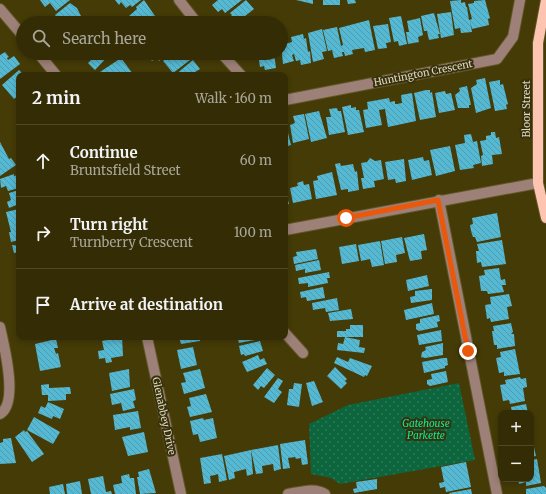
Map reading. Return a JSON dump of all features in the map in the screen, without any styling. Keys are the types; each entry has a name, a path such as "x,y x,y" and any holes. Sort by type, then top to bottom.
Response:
{"main road":[{"name":"Bloor Street","path":"546,0 538,43 538,183 546,218"}],"street":[{"path":"179,0 192,16"},
{"name":"Huntington Crescent","path":"288,99 497,59 513,36 520,0"},
{"path":"0,9 16,28"},
{"path":"44,60 54,72"},
{"path":"228,60 238,72"},
{"path":"288,229 438,200 538,183"},
{"path":"438,200 497,494"},
{"path":"0,327 7,358 10,399 3,412 0,414"},
{"path":"288,336 303,353"},
{"name":"Glenabbey Drive","path":"149,340 181,494"},
{"path":"288,494 311,490 320,491 325,494"}],"green space":[{"name":"Gatehouse Parkette","path":"459,383 475,460 340,484 331,478 311,474 309,424 348,405"}],"building":[{"path":"40,0 70,0 56,11 50,3 45,7"},
{"path":"115,0 141,0 132,7 130,5 126,8 121,2 119,5"},
{"path":"144,0 155,16 129,16 137,9 136,7"},
{"path":"218,0 242,0 225,13 222,9 218,12 212,5"},
{"path":"246,0 254,9 245,16 231,16 232,15 230,13"},
{"path":"296,0 313,0 313,4"},
{"path":"323,0 340,0 340,5 323,5"},
{"path":"347,0 355,0 356,3 348,4"},
{"path":"461,0 461,3 465,2 467,7 469,20 472,19 468,4 474,3 474,1 485,0 490,18 488,19 489,25 472,29 470,21 472,32 461,33 460,28 455,29 450,1"},
{"path":"70,3 77,8 81,16 56,16 55,15"},
{"path":"451,12 454,35 441,38 437,14"},
{"path":"434,13 440,34 438,34 439,38 429,40 427,31 424,31 421,16"},
{"path":"401,16 407,44 399,46 398,41 394,42 389,18"},
{"path":"420,18 423,35 418,37 419,42 408,44 406,32 409,32 407,21"},
{"path":"369,20 375,50 365,52 364,48 352,50 353,54 345,56 344,52 342,52 343,56 334,58 332,50 328,51 323,30 337,27 341,46 343,45 339,28"},
{"path":"388,24 391,42 386,43 387,48 378,49 373,26"},
{"path":"322,29 327,51 322,52 324,59 313,62 308,33"},
{"path":"303,34 304,39 306,38 308,52 310,51 311,63 301,65 300,60 296,61 294,54 292,55 294,61 283,64 283,60 288,60 288,43 292,42 291,37"},
{"path":"5,52 9,57 7,58 8,60 14,56 20,64 0,79 0,55"},
{"path":"91,60 104,60 95,70 88,63"},
{"path":"118,60 122,60 132,72 100,72"},
{"path":"190,60 174,72 172,72 163,61"},
{"path":"193,60 200,69 195,72 179,72"},
{"path":"259,60 275,60 276,68 265,70 264,66 260,67"},
{"path":"16,73 16,97 14,99 2,85"},
{"path":"485,78 491,108 476,113 471,88 477,84 476,80"},
{"path":"500,80 500,85 503,84 508,104 506,105 507,109 495,111 489,82"},
{"path":"467,86 471,105 469,105 469,108 458,108 455,95 460,91 459,88"},
{"path":"430,90 430,93 432,92 436,117 420,120 414,93"},
{"path":"445,91 446,94 451,93 455,110 439,113 435,93"},
{"path":"412,93 416,121 388,127 385,109 379,110 382,125 366,128 363,110 368,109 367,102 389,98 390,102 395,101 395,104 402,103 401,95"},
{"path":"351,105 351,108 356,107 356,110 359,110 364,132 348,135 342,107"},
{"path":"337,108 338,111 341,111 345,132 329,135 326,117 331,117 329,109"},
{"path":"319,111 327,138 311,142 305,114"},
{"path":"304,114 309,139 293,143 290,125 295,123 293,116"},
{"path":"491,132 495,132 496,138 499,137 502,154 492,155 493,164 482,166 481,156 483,155 480,141 486,140 486,136 491,135"},
{"path":"288,133 291,145 288,146"},
{"path":"471,134 473,142 477,141 481,163 473,165 474,168 460,170 455,145 465,143 464,135"},
{"path":"0,142 9,159 11,158 16,165 0,176"},
{"path":"450,146 455,171 436,176 430,150"},
{"path":"423,157 424,161 429,160 432,175 412,180 408,160"},
{"path":"370,158 375,161 381,160 384,179 374,181 375,187 363,189 361,178 364,178 361,163 367,162"},
{"path":"404,159 406,181 396,183 395,179 388,180 385,162"},
{"path":"340,163 341,166 353,164 355,172 357,171 359,190 348,192 348,189 341,190 335,164"},
{"path":"332,172 337,195 316,199 313,181 318,180 317,176"},
{"path":"14,174 14,176 16,176 16,189 8,191 6,186 1,188 0,179"},
{"path":"303,181 304,185 309,184 312,199 293,203 290,188 298,186 297,183"},
{"path":"16,191 16,205 9,208 7,202 11,200 9,193"},
{"path":"16,210 16,241 11,242 9,232 11,232 6,212"},
{"path":"497,213 501,237 477,242 471,231 470,225 473,224 472,218"},
{"path":"424,234 427,250 421,251 422,259 410,261 404,238"},
{"path":"402,237 405,253 396,255 397,262 385,264 381,241"},
{"path":"502,240 506,264 482,267 481,262 477,263 476,251 479,251 477,244"},
{"path":"380,241 384,265 372,267 370,259 361,261 358,245"},
{"path":"356,244 359,261 342,264 339,247"},
{"path":"12,245 16,246 16,253 14,253"},
{"path":"316,249 318,259 294,264 293,257 297,256 296,252"},
{"path":"319,260 321,270 305,273 305,269 296,271 295,265"},
{"path":"499,268 501,280 505,279 506,285 502,285 504,292 488,294 487,291 481,291 479,276 485,275 484,270"},
{"path":"329,272 330,278 327,278 328,283 308,287 308,283 299,284 298,278"},
{"path":"427,275 429,286 408,291 406,280"},
{"path":"323,287 325,298 307,301 306,297 301,298 300,292"},
{"path":"432,289 432,300 411,303 410,297 415,296 415,291"},
{"path":"509,294 512,306 507,307 509,319 491,322 490,318 487,319 485,305 491,304 490,297"},
{"path":"337,298 339,310 326,312 325,308 313,310 312,303"},
{"path":"432,303 434,314 406,320 404,310"},
{"path":"351,309 353,319 330,321 328,313"},
{"path":"439,315 440,321 437,322 438,327 419,331 416,329 416,324 420,323 420,319"},
{"path":"511,323 513,332 511,334 514,334 515,346 497,349 497,345 494,345 492,331 494,331 493,326"},
{"path":"350,325 363,325 363,337 337,337 337,331 346,331 346,329 350,329"},
{"path":"441,330 442,341 419,345 417,335"},
{"path":"345,337 360,340 359,347 365,348 364,353 337,350 338,343 343,344"},
{"path":"56,340 58,348 54,348 56,354 58,353 61,367 40,371 35,344"},
{"path":"122,340 123,356 111,358 112,362 106,363 105,358 99,359 98,351 104,350 102,341"},
{"path":"180,340 200,340 200,341 181,344"},
{"path":"238,340 255,340 239,343"},
{"path":"260,341 263,351 245,356 244,354 241,355 239,346"},
{"path":"443,343 443,355 425,358 421,357 422,352 426,350 425,347"},
{"path":"193,347 197,365 181,369 177,350"},
{"path":"515,349 520,374 504,376 504,372 499,373 496,358 501,357 500,352"},
{"path":"258,355 260,360 264,358 267,364 247,372 242,362"},
{"path":"337,357 348,362 350,358 372,366 367,376 365,375 364,377 334,363"},
{"path":"447,358 448,365 445,366 445,368 424,373 422,362"},
{"path":"335,367 347,379 345,381 347,383 341,389 327,376"},
{"path":"267,368 275,375 264,388 261,386 258,390 253,385"},
{"path":"129,369 130,387 112,391 109,373"},
{"path":"200,369 205,388 184,394 181,383 186,382 183,373"},
{"path":"446,371 448,382 430,386 427,384 427,380 432,379 431,374"},
{"path":"520,377 521,379 526,378 527,387 523,388 525,401 510,404 509,400 503,401 500,385 506,384 505,380"},
{"path":"278,378 283,381 278,389 282,392 274,403 264,397"},
{"path":"314,381 323,402 312,406 306,383"},
{"path":"294,383 302,384 299,407 287,405 289,389 293,389"},
{"path":"49,384 49,388 70,387 71,394 66,394 66,400 48,401 48,395 42,395 41,385"},
{"path":"134,389 136,400 133,401 135,408 123,411 121,403 112,405 110,394"},
{"path":"206,394 212,412 190,417 187,407 191,406 189,398"},
{"path":"48,402 64,409 60,419 53,416 52,419 38,413 41,406 45,408"},
{"path":"526,404 527,410 512,410 511,407"},
{"path":"138,411 141,428 130,430 130,427 115,430 113,415"},
{"path":"34,417 60,432 53,444 27,430"},
{"path":"203,418 204,420 213,418 217,438 200,442 198,434 193,435 190,421"},
{"path":"24,430 25,432 27,431 44,454 32,462 15,437"},
{"path":"144,432 148,452 128,456 122,437"},
{"path":"11,438 16,463 0,464 0,443 3,442 3,439"},
{"path":"305,440 308,464 302,465 301,458 288,458 290,468 283,469 280,444"},
{"path":"278,445 281,469 274,471 273,464 262,466 263,473 256,474 251,450"},
{"path":"251,450 253,474 247,476 246,469 234,472 235,478 229,480 224,456"},
{"path":"222,454 227,480 219,482 218,474 210,476 211,483 204,484 200,458"},
{"path":"537,459 541,483 526,486 526,482 534,482 534,460"},
{"path":"466,462 471,487 446,492 445,487 440,488 439,483 444,482 441,467"},
{"path":"149,469 156,493 140,494 137,477 139,477 138,472"},
{"path":"129,474 130,478 134,478 136,494 115,494 113,485 122,483 121,476"},
{"path":"103,476 106,492 111,491 112,494 91,494 88,479"},
{"path":"377,479 377,489 354,493 353,489 357,488 356,482"},
{"path":"80,481 82,494 67,494 66,484"},
{"path":"63,484 65,494 50,494 49,487"},
{"path":"544,486 546,488 546,494 526,494 526,489"},
{"path":"471,489 472,494 449,493"}],"route":[{"path":"346,218 438,200 468,351"}]}
